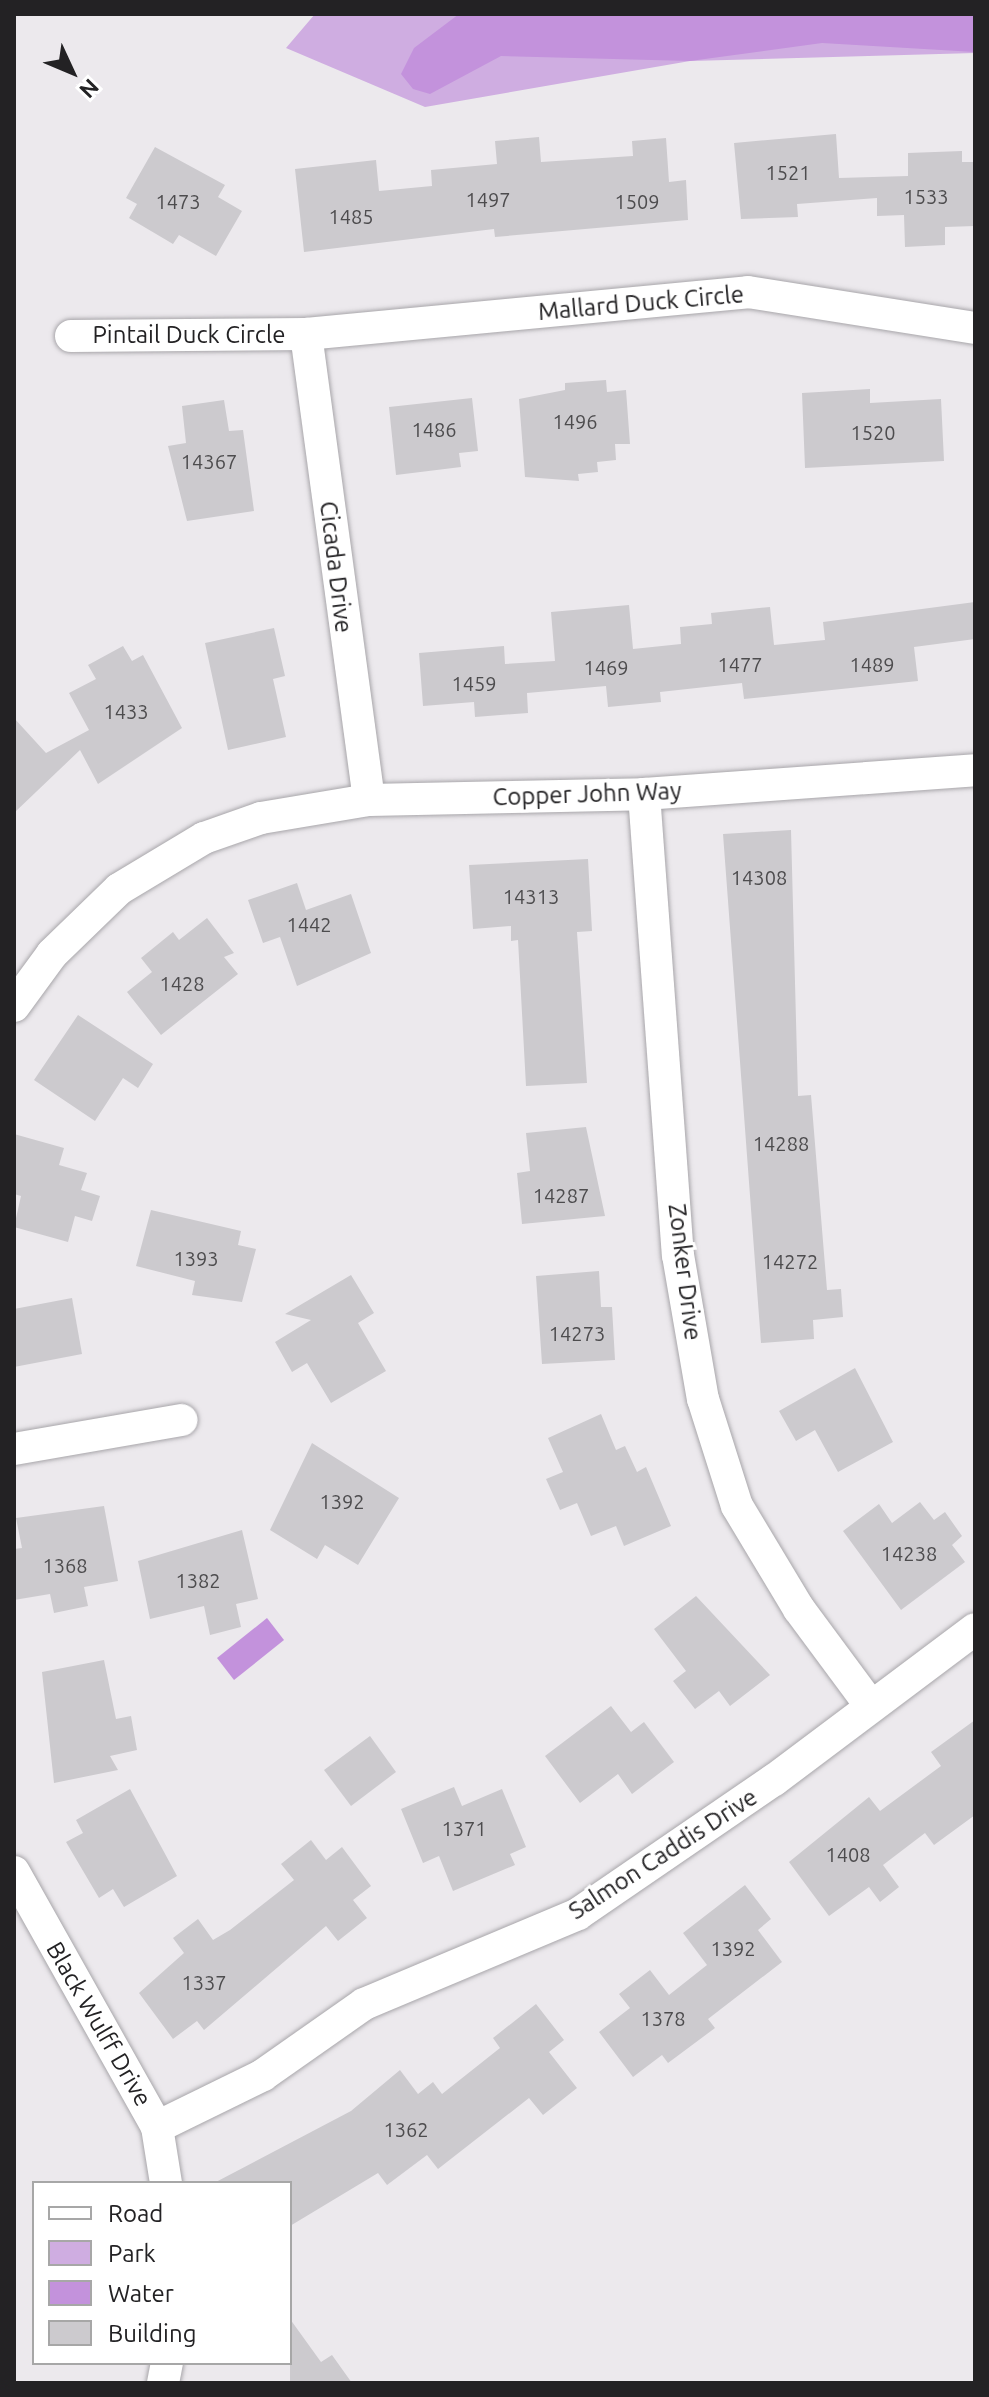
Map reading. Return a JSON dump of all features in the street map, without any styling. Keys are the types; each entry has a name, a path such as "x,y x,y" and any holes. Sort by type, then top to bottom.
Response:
{"street":[{"name":"Mallard Duck Circle","path":"306,334 748,292 975,328"},
{"name":"Pintail Duck Circle","path":"71,336 306,334"},
{"name":"Cicada Drive","path":"306,334 369,800"},
{"name":"Copper John Way","path":"14,1006 52,954 119,889 204,838 261,818 369,800 644,794 975,770"},
{"name":"Zonker Drive","path":"644,794 678,1255 703,1399 737,1506 799,1609 870,1705"},
{"path":"14,1449 182,1420"},
{"name":"Salmon Caddis Drive","path":"157,2127 263,2075 364,2004 578,1914 975,1629"},
{"name":"Black Wulff Drive","path":"14,1872 157,2127 166,2181"}],"green space":[{"path":"315,14 975,14 975,53 690,61 425,107 286,48"}],"water":[{"path":"459,14 975,14 975,52 822,43 690,61 501,56 430,94 413,89 401,74 414,48"},
{"path":"267,1618 284,1640 234,1680 217,1658"}],"building":[{"path":"836,134 839,178 908,176 908,153 962,151 962,162 975,162 975,226 945,227 945,245 905,247 904,215 877,216 877,198 797,204 798,217 741,219 734,143"},
{"path":"539,137 541,162 633,156 632,141 666,138 669,182 686,180 688,220 495,237 494,229 304,252 295,169 376,160 379,191 432,186 431,170 497,164 495,141"},
{"path":"155,147 225,185 218,197 242,211 216,256 179,235 173,244 129,218 137,204 126,198"},
{"path":"606,380 607,392 626,390 630,444 615,444 616,460 597,462 598,472 578,474 579,481 525,477 519,399 565,390 565,383"},
{"path":"870,389 870,403 941,399 944,461 805,468 802,393"},
{"path":"472,398 478,451 459,453 461,467 396,475 389,407"},
{"path":"224,400 229,431 243,430 254,511 187,521 168,446 186,443 182,406"},
{"path":"975,602 975,639 914,647 918,681 744,699 742,683 660,692 661,702 608,707 606,686 527,693 528,713 475,717 474,702 423,706 419,653 504,646 505,664 555,661 551,612 629,605 633,649 681,644 680,627 712,624 711,613 770,607 774,645 825,640 823,622"},
{"path":"274,628 285,676 273,679 286,737 228,750 205,643"},
{"path":"123,646 132,661 143,655 182,728 98,784 80,750 14,813 14,718 46,753 89,730 69,693 96,679 88,665"},
{"path":"791,830 798,1096 811,1095 827,1290 841,1289 843,1317 813,1320 814,1339 761,1343 723,834"},
{"path":"588,859 592,931 577,932 587,1083 526,1086 518,940 511,941 511,926 473,929 469,865"},
{"path":"297,883 306,910 351,894 371,953 297,986 280,937 263,943 248,900"},
{"path":"207,918 234,953 224,957 238,974 161,1035 127,992 152,972 141,958 173,932 179,940"},
{"path":"78,1015 153,1064 138,1088 123,1078 95,1121 34,1080"},
{"path":"586,1127 605,1216 522,1224 517,1173 530,1171 526,1133"},
{"path":"14,1134 64,1148 59,1165 87,1173 81,1190 100,1196 92,1221 75,1216 68,1242 14,1227 21,1196 14,1194"},
{"path":"151,1210 241,1231 238,1245 256,1249 242,1302 192,1295 195,1281 136,1266"},
{"path":"599,1271 601,1307 612,1307 615,1360 542,1364 536,1276"},
{"path":"351,1275 374,1313 358,1323 386,1371 331,1403 307,1363 292,1372 275,1342 311,1320 285,1314"},
{"path":"72,1298 82,1354 14,1367 14,1309"},
{"path":"855,1368 893,1442 838,1472 815,1430 796,1441 779,1411"},
{"path":"601,1414 616,1450 625,1446 637,1472 646,1467 671,1526 624,1546 616,1526 591,1536 577,1503 560,1510 546,1479 563,1472 548,1438"},
{"path":"312,1443 399,1498 358,1565 325,1545 317,1559 270,1530"},
{"path":"920,1502 934,1520 945,1512 962,1536 952,1545 965,1562 901,1610 843,1531 879,1504 892,1523"},
{"path":"104,1506 118,1581 84,1587 88,1606 54,1613 50,1594 14,1600 14,1549 22,1548 16,1518"},
{"path":"242,1530 258,1599 236,1604 241,1627 210,1635 204,1606 150,1619 138,1561"},
{"path":"696,1596 770,1675 730,1706 719,1691 695,1709 673,1681 686,1671 654,1629"},
{"path":"104,1660 116,1719 131,1716 137,1750 110,1756 118,1770 54,1783 42,1672"},
{"path":"611,1706 631,1732 644,1722 674,1762 632,1794 618,1774 580,1803 545,1756"},
{"path":"975,1720 975,1815 934,1845 925,1833 883,1865 899,1887 880,1902 869,1887 829,1916 789,1862 869,1797 880,1811 941,1766 931,1752"},
{"path":"370,1736 396,1772 351,1806 324,1770"},
{"path":"454,1787 462,1806 502,1789 526,1847 510,1854 515,1865 453,1891 439,1856 423,1863 401,1809"},
{"path":"130,1789 177,1876 124,1907 113,1889 99,1898 66,1842 83,1833 76,1820"},
{"path":"311,1840 326,1860 342,1847 371,1886 353,1900 367,1918 338,1941 326,1926 204,2030 197,2021 173,2039 139,1993 184,1953 173,1938 198,1919 213,1940 230,1930 294,1880 281,1864"},
{"path":"745,1885 771,1919 758,1930 782,1962 708,2019 715,2028 668,2063 662,2055 633,2077 599,2032 630,2008 619,1994 650,1970 669,1995 707,1965 683,1933"},
{"path":"536,2004 564,2040 549,2052 577,2088 543,2115 529,2098 438,2169 427,2155 387,2185 378,2173 292,2225 292,2181 218,2181 351,2111 400,2070 418,2094 433,2082 442,2094 500,2048 493,2038"},
{"path":"292,2322 321,2362 332,2355 352,2383 290,2383"}]}
